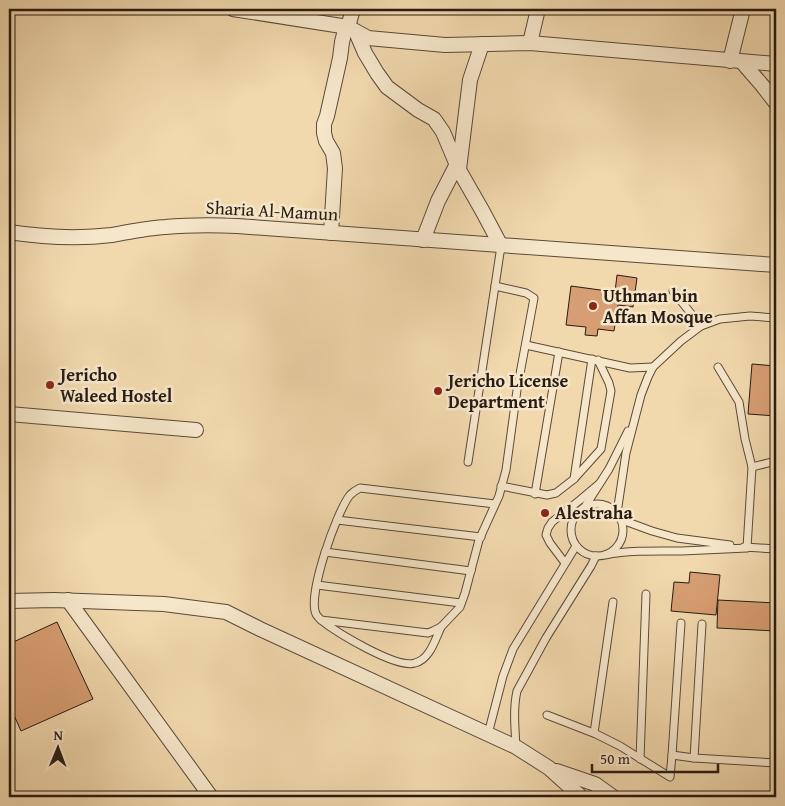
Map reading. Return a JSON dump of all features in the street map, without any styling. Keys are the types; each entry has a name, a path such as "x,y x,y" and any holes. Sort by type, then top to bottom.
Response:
{"street":[{"path":"233,9 352,30 368,38 445,44 530,43 776,64"},
{"path":"352,9 352,30 377,73 387,86 418,110 434,118 501,246"},
{"path":"530,43 538,9"},
{"path":"736,61 743,9"},
{"path":"331,233 335,168 332,153 326,140 324,124 336,77 344,34 352,30"},
{"path":"423,240 438,201 458,167 470,80 482,44"},
{"path":"736,61 762,85 776,103"},
{"name":"Sharia Al-Mamun","path":"9,232 32,236 87,236 111,235 164,227 237,226 776,265"},
{"path":"9,414 196,430"},
{"path":"68,600 211,797"},
{"path":"9,601 68,600 164,604 226,612 516,747 549,768 580,797"},
{"path":"549,768 595,784 613,797"}],"lane":[{"path":"468,462 501,246"},
{"path":"495,286 526,293 534,298 506,470 499,496 481,537 460,606 441,627 432,649 415,663 404,664 348,638 321,620 315,613 314,601 325,552 343,506 351,493 360,488 495,504"},
{"path":"673,291 701,326"},
{"path":"617,513 626,453 634,419 653,367 680,341 701,326 720,319 750,316 776,318"},
{"path":"526,344 630,368 653,367"},
{"path":"535,494 559,352"},
{"path":"501,486 535,494 547,495 556,493 574,480 601,449 611,391 610,383 595,360"},
{"path":"574,480 595,360"},
{"path":"718,367 739,402 752,467 747,548"},
{"path":"634,419 609,468 586,505 573,517 570,526 571,534 576,546 580,550 596,556 637,550 776,549"},
{"path":"752,467 776,461"},
{"path":"565,563 546,535 548,528 552,522 599,484"},
{"path":"586,505 595,503 611,507 622,520 622,537 619,544 605,555"},
{"path":"337,520 481,537"},
{"path":"622,520 677,538 747,548"},
{"path":"488,734 503,676 513,649 576,546"},
{"path":"325,552 471,571"},
{"path":"516,747 515,700 517,691 546,638 596,556"},
{"path":"317,585 461,603"},
{"path":"640,759 646,594"},
{"path":"594,733 613,602"},
{"path":"321,620 428,633 441,627"},
{"path":"547,715 594,733 620,746 670,777 681,623"},
{"path":"694,758 702,624"},
{"path":"672,755 776,763"}],"building":[{"name":"Uthman bin Affan Mosque","path":"617,275 637,278 633,307 618,305 614,331 598,329 597,336 585,335 586,327 566,325 571,286 615,292"},
{"path":"752,364 776,366 776,416 748,414"},
{"path":"690,572 720,575 716,615 671,611 674,582 689,583"},
{"path":"718,600 776,603 776,631 717,628"},
{"path":"57,622 93,699 21,731 9,704 9,644"}],"place":[{"name":"Uthman bin Affan Mosque","path":"593,306"},
{"name":"Jericho Waleed Hostel","path":"50,385"},
{"name":"Jericho License Department","path":"438,391"},
{"name":"Alestraha","path":"545,513"}]}
